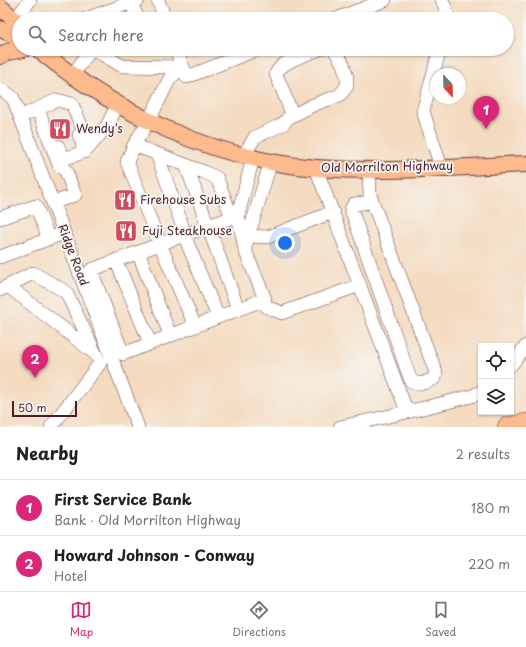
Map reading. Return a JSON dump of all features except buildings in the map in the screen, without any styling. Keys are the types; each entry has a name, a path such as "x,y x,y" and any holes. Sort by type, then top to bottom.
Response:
{"highway":[{"path":"507,427 526,423"}],"main road":[{"path":"0,29 12,34"},
{"path":"0,56 12,51"},
{"name":"Old Morrilton Highway","path":"47,56 72,76 118,104 179,135 197,142 271,162 316,168 369,170 526,164"}],"street":[{"path":"13,12 20,0"},
{"path":"16,12 30,0"},
{"path":"354,12 385,0"},
{"path":"442,0 447,12"},
{"path":"104,12 134,1 136,12"},
{"path":"161,1 163,12"},
{"path":"72,76 91,56"},
{"path":"106,56 122,66 183,68"},
{"path":"179,56 187,77 240,56"},
{"path":"292,116 276,74 278,69 284,64 303,56"},
{"path":"235,217 248,156 255,137 283,124 292,116 313,105 340,95 347,86 347,77 343,64 338,56"},
{"path":"438,56 423,111 440,167"},
{"path":"183,68 170,78 149,120 134,145 127,162 195,326"},
{"name":"Ridge Road","path":"0,90 4,91 13,98 138,427"},
{"path":"20,116 57,100 72,104 90,146"},
{"path":"66,171 107,126 118,104"},
{"path":"49,136 55,140 62,156 66,158 82,151 83,145 70,112 73,107"},
{"path":"38,109 60,165 66,171 75,195 53,203"},
{"path":"134,145 217,178 235,217 245,250 265,298 123,354 91,270 235,217"},
{"path":"157,154 181,222 184,235 218,317"},
{"path":"245,250 271,162"},
{"path":"186,165 238,309"},
{"path":"316,168 334,212 407,412"},
{"path":"369,170 370,195 372,202 436,373 435,378 426,383 415,383 411,381 351,209 354,204 372,202"},
{"path":"0,218 36,206 49,239"},
{"path":"248,236 268,237 334,212"},
{"path":"0,257 64,232"},
{"path":"138,252 170,335"},
{"path":"116,260 150,343"},
{"path":"51,427 100,363 96,354 66,292 33,273 4,288 96,354"},
{"path":"262,300 267,307 282,313 360,285"},
{"path":"514,361 526,346"},
{"path":"340,427 407,412 478,393"}],"place":[{"name":"Wendy's","path":"60,129"},
{"name":"First Service Bank","path":"486,129"},
{"name":"Firehouse Subs","path":"125,200"},
{"name":"Fuji Steakhouse","path":"126,231"},
{"name":"Howard Johnson - Conway","path":"35,378"}]}
